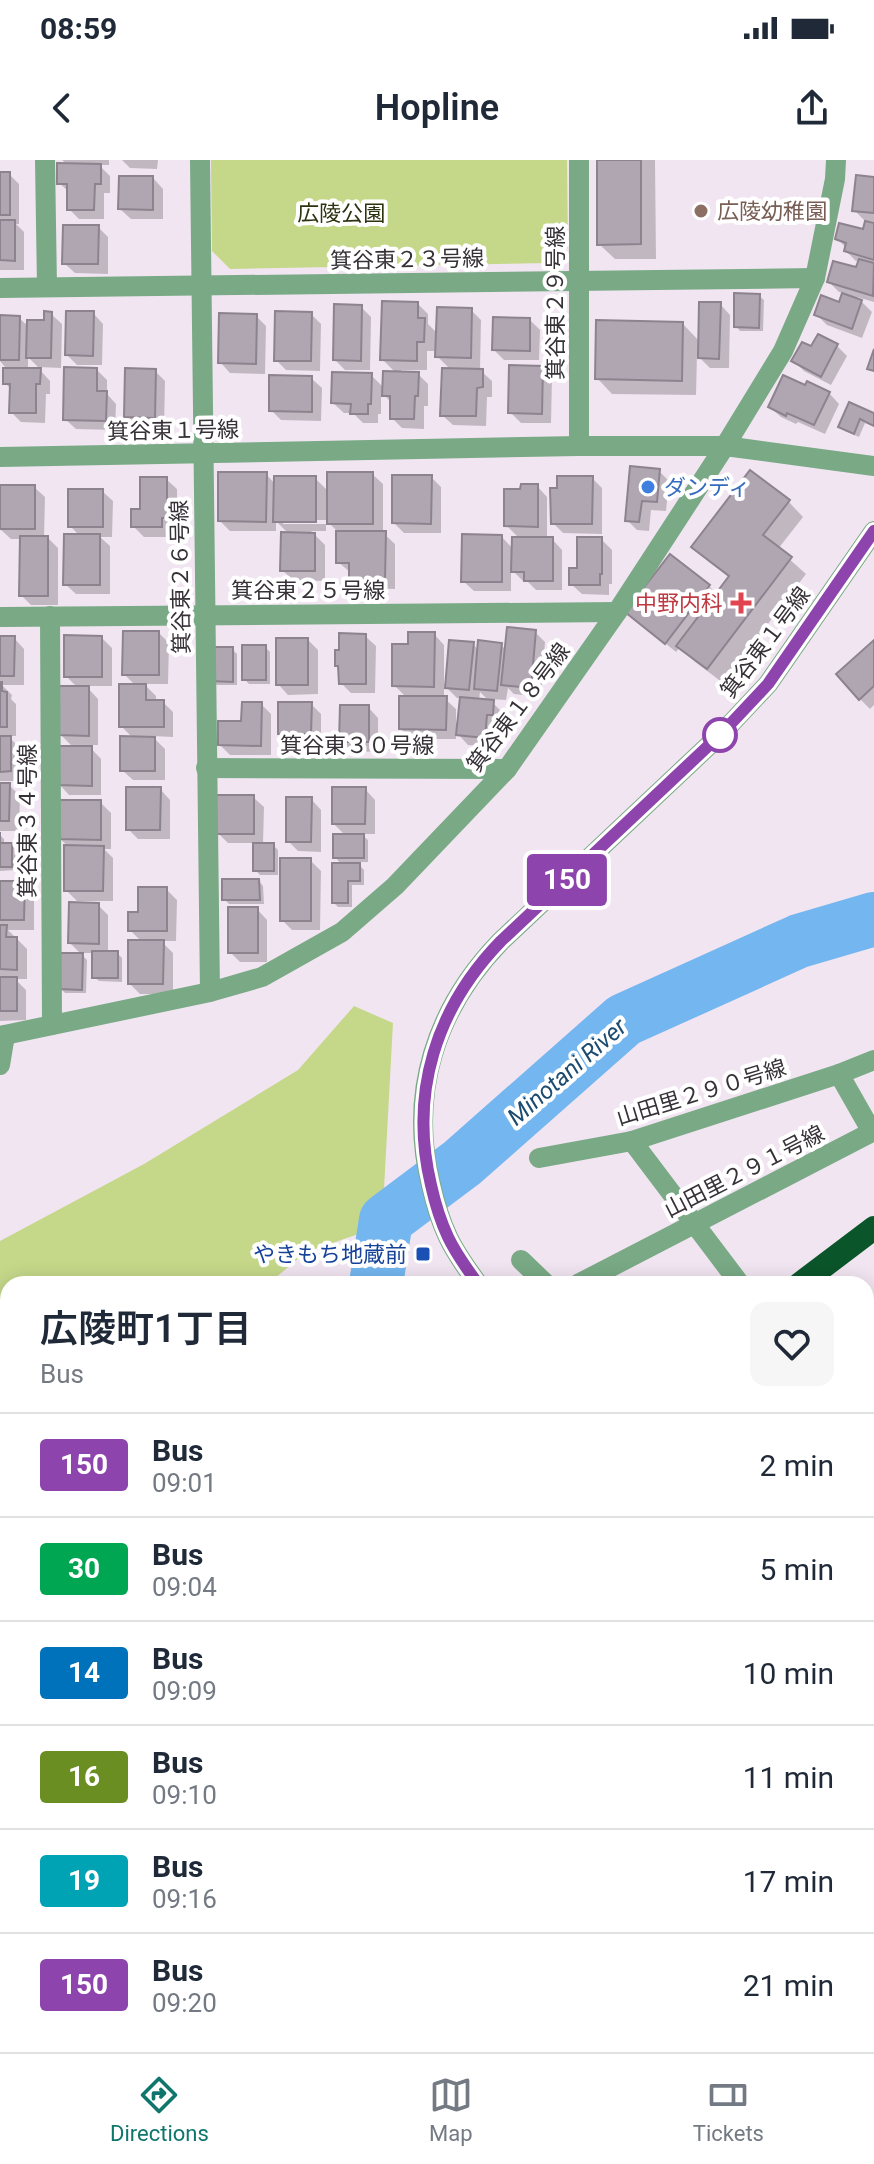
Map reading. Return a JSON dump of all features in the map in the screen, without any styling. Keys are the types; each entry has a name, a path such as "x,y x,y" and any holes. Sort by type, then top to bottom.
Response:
{"highway":[{"path":"811,1276 874,1228"}],"street":[{"path":"45,160 47,287"},
{"name":"箕谷東２６号線","path":"200,160 210,992"},
{"name":"箕谷東２９号線","path":"579,160 579,446"},
{"name":"箕谷東１８号線","path":"0,1065 2,1036 210,992 262,977 342,932 395,886 507,769 617,612 783,351 815,278 836,160"},
{"name":"箕谷東２３号線","path":"0,288 815,278"},
{"name":"箕谷東１号線","path":"0,457 725,446 874,466"},
{"name":"箕谷東１号線","path":"473,1276 448,1238 438,1212 426,1166 422,1120 426,1078 437,1040 456,1000 480,963 722,733 760,693 792,653 874,531"},
{"name":"箕谷東２５号線","path":"0,617 617,612"},
{"name":"箕谷東３４号線","path":"50,616 52,1025"},
{"name":"箕谷東３０号線","path":"206,768 507,769"},
{"name":"山田里２９０号線","path":"539,1158 632,1141 874,1060"},
{"name":"山田里２９１号線","path":"593,1276 872,1132 839,1074"},
{"path":"632,1141 734,1276"},
{"path":"521,1260 538,1276"}],"green space":[{"name":"広陵公園","path":"211,160 567,160 568,247 550,263 230,269 212,251"},
{"path":"354,1006 393,1023 382,1226 306,1252 278,1276 0,1276 0,1241 144,1164 298,1070"}],"building":[{"path":"597,160 641,160 641,244 597,245"},
{"path":"57,163 101,164 101,184 95,184 94,210 67,210 67,184 57,184"},
{"path":"0,172 10,172 10,215 0,215"},
{"path":"856,175 874,177 874,213 852,211"},
{"path":"119,176 153,176 153,210 118,209"},
{"path":"0,220 15,220 15,261 0,260"},
{"path":"865,221 874,223 874,260 844,251 846,243 835,239 839,223 863,229"},
{"path":"63,225 99,225 98,264 62,264"},
{"path":"859,259 874,263 873,296 827,282 833,261 856,267"},
{"path":"734,293 760,294 759,328 734,327"},
{"path":"842,293 862,300 852,329 814,315 821,295 839,302"},
{"path":"382,301 418,302 418,318 425,318 424,342 417,342 417,361 380,360"},
{"path":"699,302 721,302 719,359 698,358"},
{"path":"334,304 362,305 361,361 333,360"},
{"path":"437,307 472,308 471,358 435,357"},
{"path":"44,311 52,312 51,358 26,358 27,320 44,320"},
{"path":"66,311 94,311 93,356 65,355"},
{"path":"275,311 312,312 311,361 274,361"},
{"path":"219,313 257,314 256,364 218,363"},
{"path":"0,315 20,316 19,360 0,360"},
{"path":"493,317 530,318 530,351 492,350"},
{"path":"596,320 683,322 682,381 595,379"},
{"path":"818,334 838,344 821,377 791,361 802,342 811,346"},
{"path":"874,349 874,371 867,369"},
{"path":"509,365 543,366 542,414 508,413"},
{"path":"64,367 97,368 97,391 107,391 106,421 63,420"},
{"path":"3,368 41,368 40,384 36,384 36,413 9,413 10,384 3,384"},
{"path":"125,368 156,369 155,418 124,417"},
{"path":"442,368 483,369 483,387 477,388 476,416 440,416"},
{"path":"383,371 419,372 414,419 390,419 390,396 382,396"},
{"path":"332,372 372,373 368,414 350,414 351,404 331,403"},
{"path":"269,375 312,376 312,412 269,411"},
{"path":"783,375 805,385 807,381 830,392 814,425 768,407"},
{"path":"849,402 874,413 874,426 860,419 854,434 838,427"},
{"path":"630,466 660,469 657,502 642,501 639,522 625,521"},
{"path":"750,470 790,500 763,535 792,557 707,669 676,646 729,576 691,547"},
{"path":"218,472 267,472 266,522 218,521"},
{"path":"327,472 373,472 373,524 327,524"},
{"path":"392,475 432,475 431,524 392,523"},
{"path":"274,476 316,476 316,522 273,522"},
{"path":"557,476 593,476 592,524 551,524 550,488 557,488"},
{"path":"140,477 167,477 167,518 162,518 162,527 131,527 131,509 140,509"},
{"path":"521,484 538,484 538,527 504,526 504,489 520,489"},
{"path":"0,485 35,485 35,529 0,529"},
{"path":"68,489 103,489 103,527 68,527"},
{"path":"336,531 386,531 385,579 349,579 349,563 336,563"},
{"path":"281,532 315,533 315,571 280,571"},
{"path":"64,534 100,534 100,585 63,585"},
{"path":"462,534 502,535 502,582 461,582"},
{"path":"20,536 48,536 48,596 19,596"},
{"path":"512,537 553,537 553,581 524,581 524,572 511,572"},
{"path":"577,537 602,537 600,585 569,585 569,568 577,568"},
{"path":"670,554 710,585 665,644 625,612"},
{"path":"507,627 536,630 531,688 501,685"},
{"path":"123,631 159,631 159,675 122,675"},
{"path":"408,632 435,632 434,687 392,686 392,644 408,644"},
{"path":"339,633 366,634 366,684 339,684 335,650 339,650"},
{"path":"64,635 102,636 102,677 64,677"},
{"path":"0,636 15,636 14,676 0,676"},
{"path":"276,638 308,638 308,685 276,685"},
{"path":"449,640 474,642 469,690 445,688"},
{"path":"478,640 502,643 497,691 474,689"},
{"path":"874,640 874,686 859,700 836,674"},
{"path":"242,645 266,645 266,680 242,680"},
{"path":"211,647 233,647 233,682 210,681"},
{"path":"0,682 2,691 7,692 7,727 0,727"},
{"path":"119,684 146,684 146,700 164,700 164,727 119,727"},
{"path":"58,686 89,686 89,736 58,735"},
{"path":"399,696 447,696 446,730 399,729"},
{"path":"460,697 494,700 493,715 487,715 485,738 456,735"},
{"path":"242,702 262,702 261,746 218,745 218,721 241,721"},
{"path":"278,702 312,702 311,734 278,734"},
{"path":"340,705 369,705 369,742 339,742"},
{"path":"0,736 11,736 11,771 0,772"},
{"path":"120,736 155,737 155,771 120,771"},
{"path":"57,746 92,746 92,786 57,785"},
{"path":"0,783 10,783 9,821 0,821"},
{"path":"126,787 161,787 160,830 126,830"},
{"path":"332,787 366,787 365,824 332,824"},
{"path":"216,795 254,795 254,834 216,834"},
{"path":"286,797 312,797 311,842 286,842"},
{"path":"59,800 101,800 101,840 59,839"},
{"path":"333,834 364,834 364,858 333,858"},
{"path":"0,843 12,843 12,867 0,867"},
{"path":"253,843 274,843 274,871 253,871"},
{"path":"64,845 104,846 103,891 64,891"},
{"path":"280,858 311,858 311,921 280,921"},
{"path":"332,863 360,863 360,881 348,881 348,903 332,903"},
{"path":"222,879 259,879 260,900 222,900"},
{"path":"0,881 25,881 24,920 0,920"},
{"path":"138,887 167,887 167,931 128,931 128,912 138,912"},
{"path":"69,902 99,903 99,944 68,943"},
{"path":"228,907 258,907 258,953 228,953"},
{"path":"0,925 7,925 6,937 17,937 17,970 0,969"},
{"path":"128,940 164,940 163,984 128,984"},
{"path":"92,951 118,951 118,978 92,978"},
{"path":"59,953 83,953 82,990 59,989"},
{"path":"0,977 17,977 17,1011 0,1011"}],"waterway":[{"name":"Minotani River","path":"377,1276 386,1220 462,1163 624,1020 799,941 874,919"}],"bus line":[{"name":"150","path":"472,1276 448,1238 438,1212 426,1166 422,1120 426,1078 437,1040 456,1000 480,963 501,941 744,711 792,653 874,531"}],"place":[{"name":"広陵幼稚園","path":"701,211"},
{"name":"ダンディ","path":"648,487"},
{"name":"中野内科","path":"741,603"},
{"name":"やきもち地蔵前","path":"423,1254"}]}
